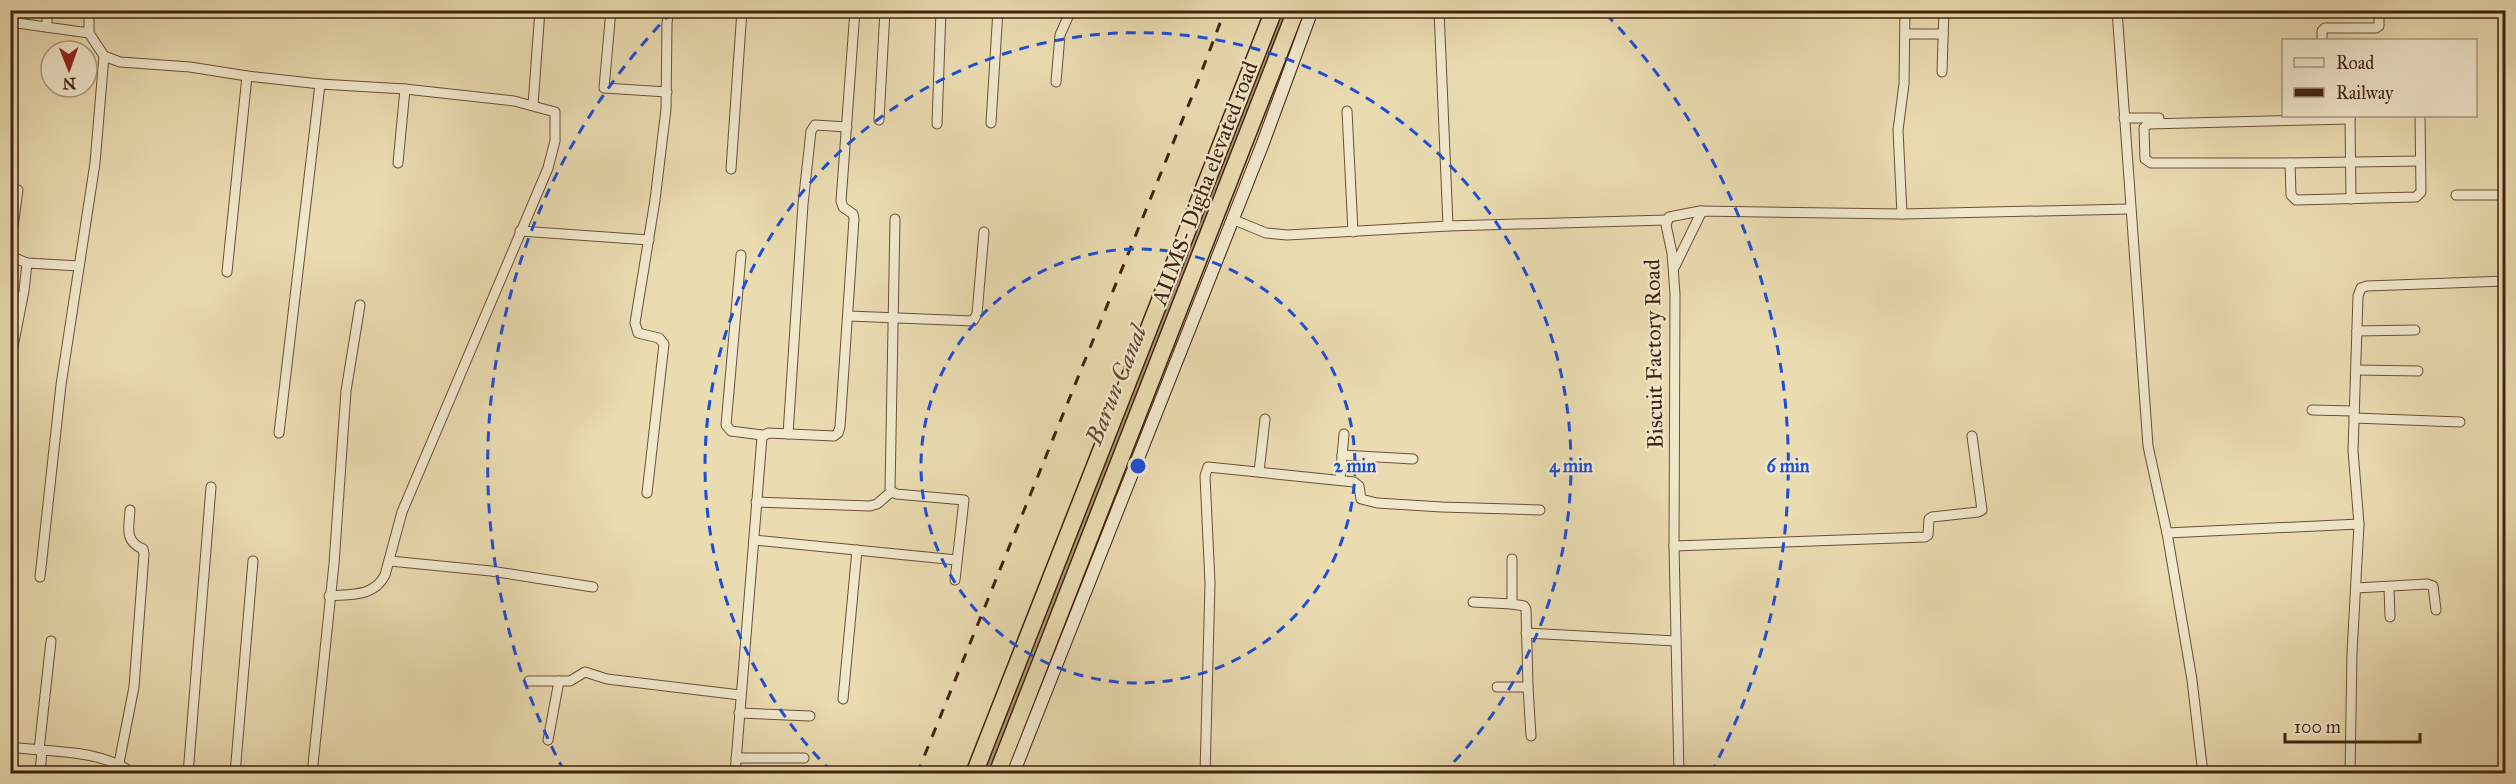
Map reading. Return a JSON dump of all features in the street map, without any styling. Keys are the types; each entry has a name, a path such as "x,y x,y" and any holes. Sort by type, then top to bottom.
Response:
{"highway":[{"name":"AIIMS- Digha elevated road","path":"974,774 1274,10"},
{"name":"AIIMS- Digha elevated road","path":"996,774 1296,10"}],"main road":[{"path":"1013,774 1312,10"}],"street":[{"path":"47,10 47,27"},
{"path":"89,10 89,33 104,56 120,62 190,67 320,84 405,89 514,101 555,112 555,141 548,168 402,512 390,561 380,584 368,592 329,596"},
{"path":"533,105 540,10"},
{"path":"611,10 604,87 667,92"},
{"path":"647,493 664,347 662,339 641,334 636,331 635,327 649,240 667,92 669,10"},
{"path":"731,170 742,10"},
{"path":"741,255 726,425 731,431 762,435 831,436 838,433 849,315 854,219 853,214 843,207 841,201 855,10"},
{"path":"879,120 885,10"},
{"path":"937,124 941,10"},
{"path":"991,123 998,10"},
{"path":"1056,82 1060,35 1071,10"},
{"path":"1439,10 1448,226"},
{"path":"1902,214 1898,130 1904,84 1905,10"},
{"path":"1942,72 1944,10"},
{"path":"2117,10 2148,446 2192,680 2203,774"},
{"path":"2322,39 2322,32 2325,28 2376,28 2379,26 2379,10"},
{"path":"10,22 89,33"},
{"path":"1905,34 1943,34"},
{"path":"40,578 55,431 95,164 104,56"},
{"path":"227,272 247,76"},
{"path":"279,433 320,84"},
{"path":"398,163 405,89"},
{"path":"1347,111 1353,232"},
{"path":"2124,118 2282,116"},
{"path":"2351,199 2351,162 2350,117 2148,124 2145,128 2145,159 2151,163 2290,163 2351,162 2420,161"},
{"path":"2290,163 2292,198 2296,200 2420,195 2420,117"},
{"path":"788,434 803,204 811,131 815,125 847,127"},
{"path":"2126,146 2145,145"},
{"path":"10,249 18,189"},
{"path":"2456,195 2505,195"},
{"path":"1232,219 1257,230 1274,234 1448,226 1667,220 1669,217 1682,213 1702,211 1902,214 2130,209"},
{"path":"1673,271 1702,211"},
{"path":"756,502 870,506 877,504 891,492 895,219"},
{"name":"Biscuit Factory Road","path":"1667,220 1673,271 1674,546 1679,774"},
{"path":"520,231 649,240"},
{"path":"849,315 966,322 975,320 984,232"},
{"path":"10,256 27,262 79,266"},
{"path":"10,362 27,262"},
{"path":"2350,774 2359,524 2353,451 2358,296 2364,286 2505,281"},
{"path":"312,774 335,555 346,391 360,305"},
{"path":"2357,331 2415,330"},
{"path":"2356,370 2418,371"},
{"path":"2312,410 2460,422"},
{"path":"1259,472 1265,419"},
{"path":"1340,480 1344,434"},
{"path":"735,774 762,435"},
{"path":"1674,546 1925,537 1928,533 1930,518 1982,510 1972,436"},
{"path":"1342,455 1413,459"},
{"path":"1205,774 1210,584 1206,469 1208,467 1357,483 1361,499 1365,501 1442,507 1540,510"},
{"path":"188,774 211,487"},
{"path":"891,492 896,495 964,500 955,580"},
{"path":"119,763 134,687 144,554 143,549 133,544 128,537 130,510"},
{"path":"2166,533 2359,524"},
{"path":"754,540 957,560"},
{"path":"843,699 858,550"},
{"path":"1512,559 1512,604"},
{"path":"235,774 253,561"},
{"path":"390,561 491,571 592,587"},
{"path":"2356,588 2427,584 2433,586 2436,610"},
{"path":"2389,587 2390,617"},
{"path":"1473,602 1512,604 1526,608 1532,736"},
{"path":"1526,633 1676,641"},
{"path":"40,774 40,750 51,642"},
{"path":"529,681 573,680 580,673 585,672 607,679 740,695"},
{"path":"548,740 559,681"},
{"path":"1497,687 1528,687"},
{"path":"739,713 810,716"},
{"path":"10,747 82,754 119,763 134,774"},
{"path":"736,758 804,759"}],"waterway":[{"name":"Barun Canal","path":"983,774 1285,10"}],"railway":[{"path":"917,774 1225,10"}]}
